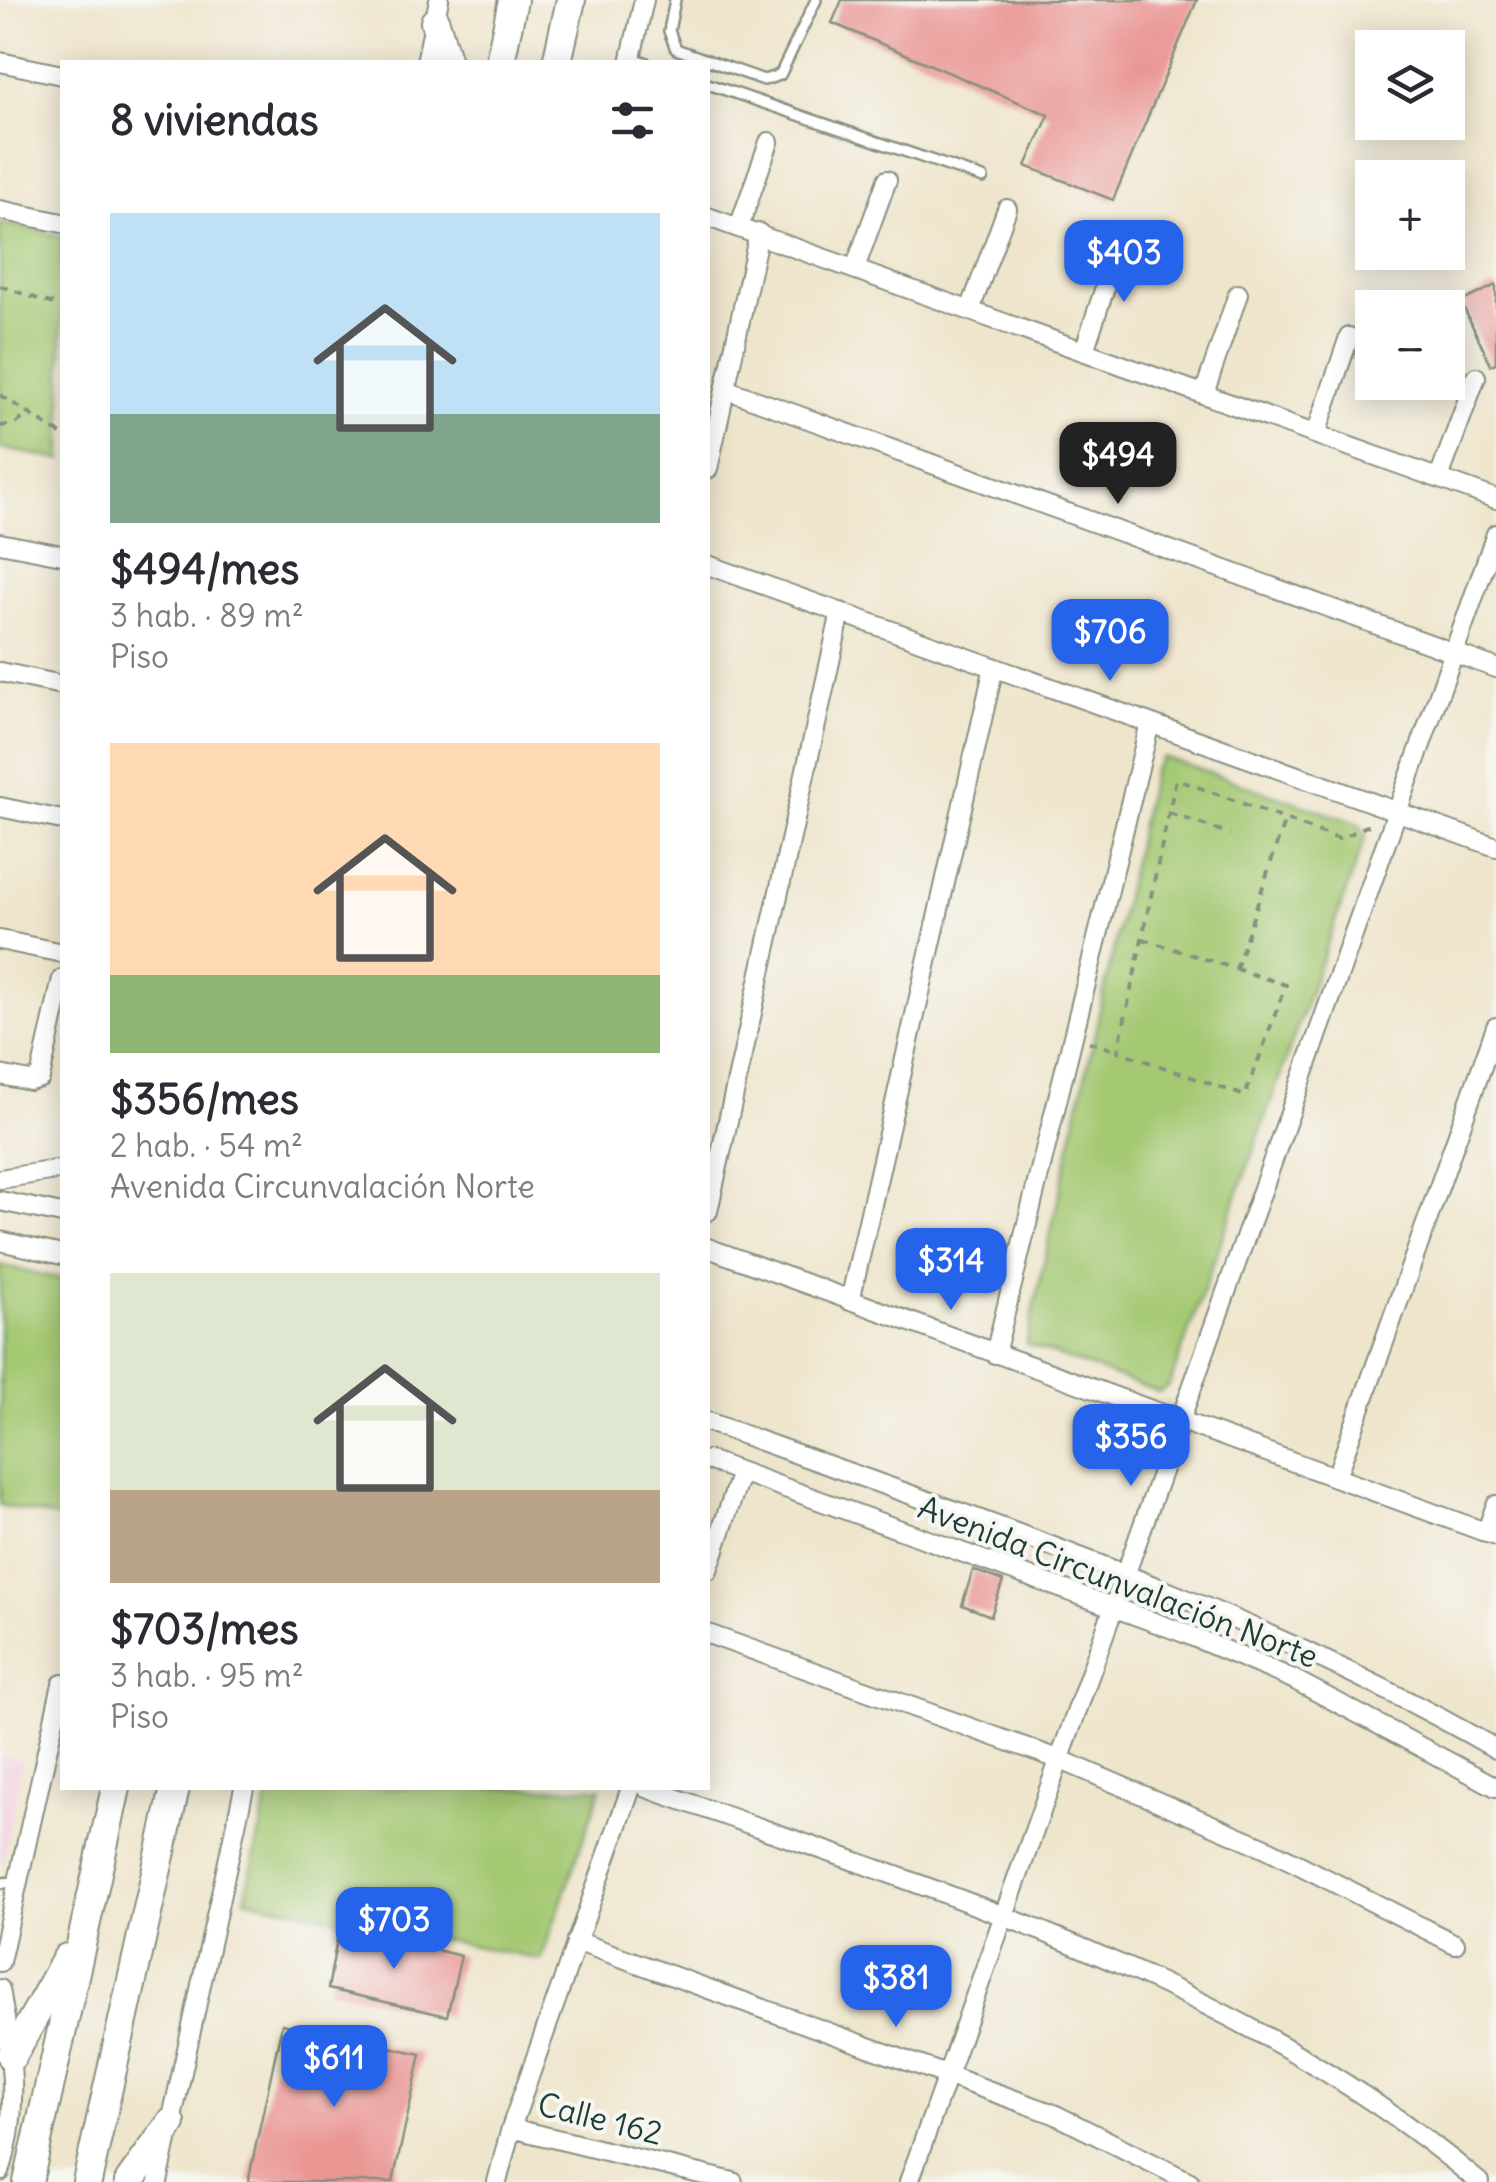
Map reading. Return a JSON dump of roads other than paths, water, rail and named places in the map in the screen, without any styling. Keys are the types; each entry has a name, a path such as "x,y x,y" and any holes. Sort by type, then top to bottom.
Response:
{"main road":[{"path":"500,60 513,0"},
{"path":"557,60 570,0"},
{"path":"432,7 446,60"},
{"path":"28,2182 116,1790"},
{"path":"87,2182 175,1790"},
{"path":"8,2066 83,1931"},
{"path":"129,2182 171,2123"}],"street":[{"path":"635,60 644,0"},
{"path":"426,60 432,7"},
{"path":"0,62 60,75"},
{"path":"739,227 769,142"},
{"path":"855,268 886,180"},
{"path":"970,310 1007,209"},
{"path":"0,210 60,223"},
{"path":"710,218 1496,498"},
{"path":"710,460 759,233"},
{"path":"1084,350 1119,245"},
{"path":"1204,394 1238,294"},
{"path":"1316,434 1348,337"},
{"path":"1439,478 1476,377"},
{"path":"725,389 1496,668"},
{"path":"909,2182 1496,534"},
{"path":"0,543 60,555"},
{"path":"710,565 1496,847"},
{"path":"710,1202 841,612"},
{"path":"850,1301 994,667"},
{"path":"0,672 60,685"},
{"path":"995,1354 1150,723"},
{"path":"0,807 60,820"},
{"path":"0,940 60,953"},
{"path":"0,1075 30,1081 40,1078 60,987"},
{"path":"1336,1477 1496,1027"},
{"path":"0,1179 60,1169"},
{"path":"0,1201 60,1214"},
{"path":"0,1242 60,1255"},
{"path":"710,1249 1491,1534 1496,1505"},
{"name":"Avenida Circunvalación Norte","path":"710,1423 1128,1574 1347,1668 1496,1749"},
{"name":"Avenida Circunvalación Norte","path":"710,1461 1116,1608 1294,1679 1496,1786"},
{"path":"710,1564 740,1472"},
{"path":"710,1635 1061,1760 1266,1848 1455,1944"},
{"path":"0,1962 9,1882 60,1691"},
{"path":"158,2182 244,1790"},
{"path":"497,2182 510,2128 630,1790"},
{"path":"653,1790 1004,1916 1202,2000 1311,2060 1415,2128 1479,2182"},
{"path":"576,1941 1054,2114 1190,2182"},
{"path":"0,1990 13,2125 0,2172"},
{"name":"Calle 162","path":"510,2128 733,2182"}],"lane":[{"path":"675,0 669,31 676,50 705,60"},
{"path":"710,62 764,80 780,75 815,2"},
{"path":"710,85 983,178"}]}
